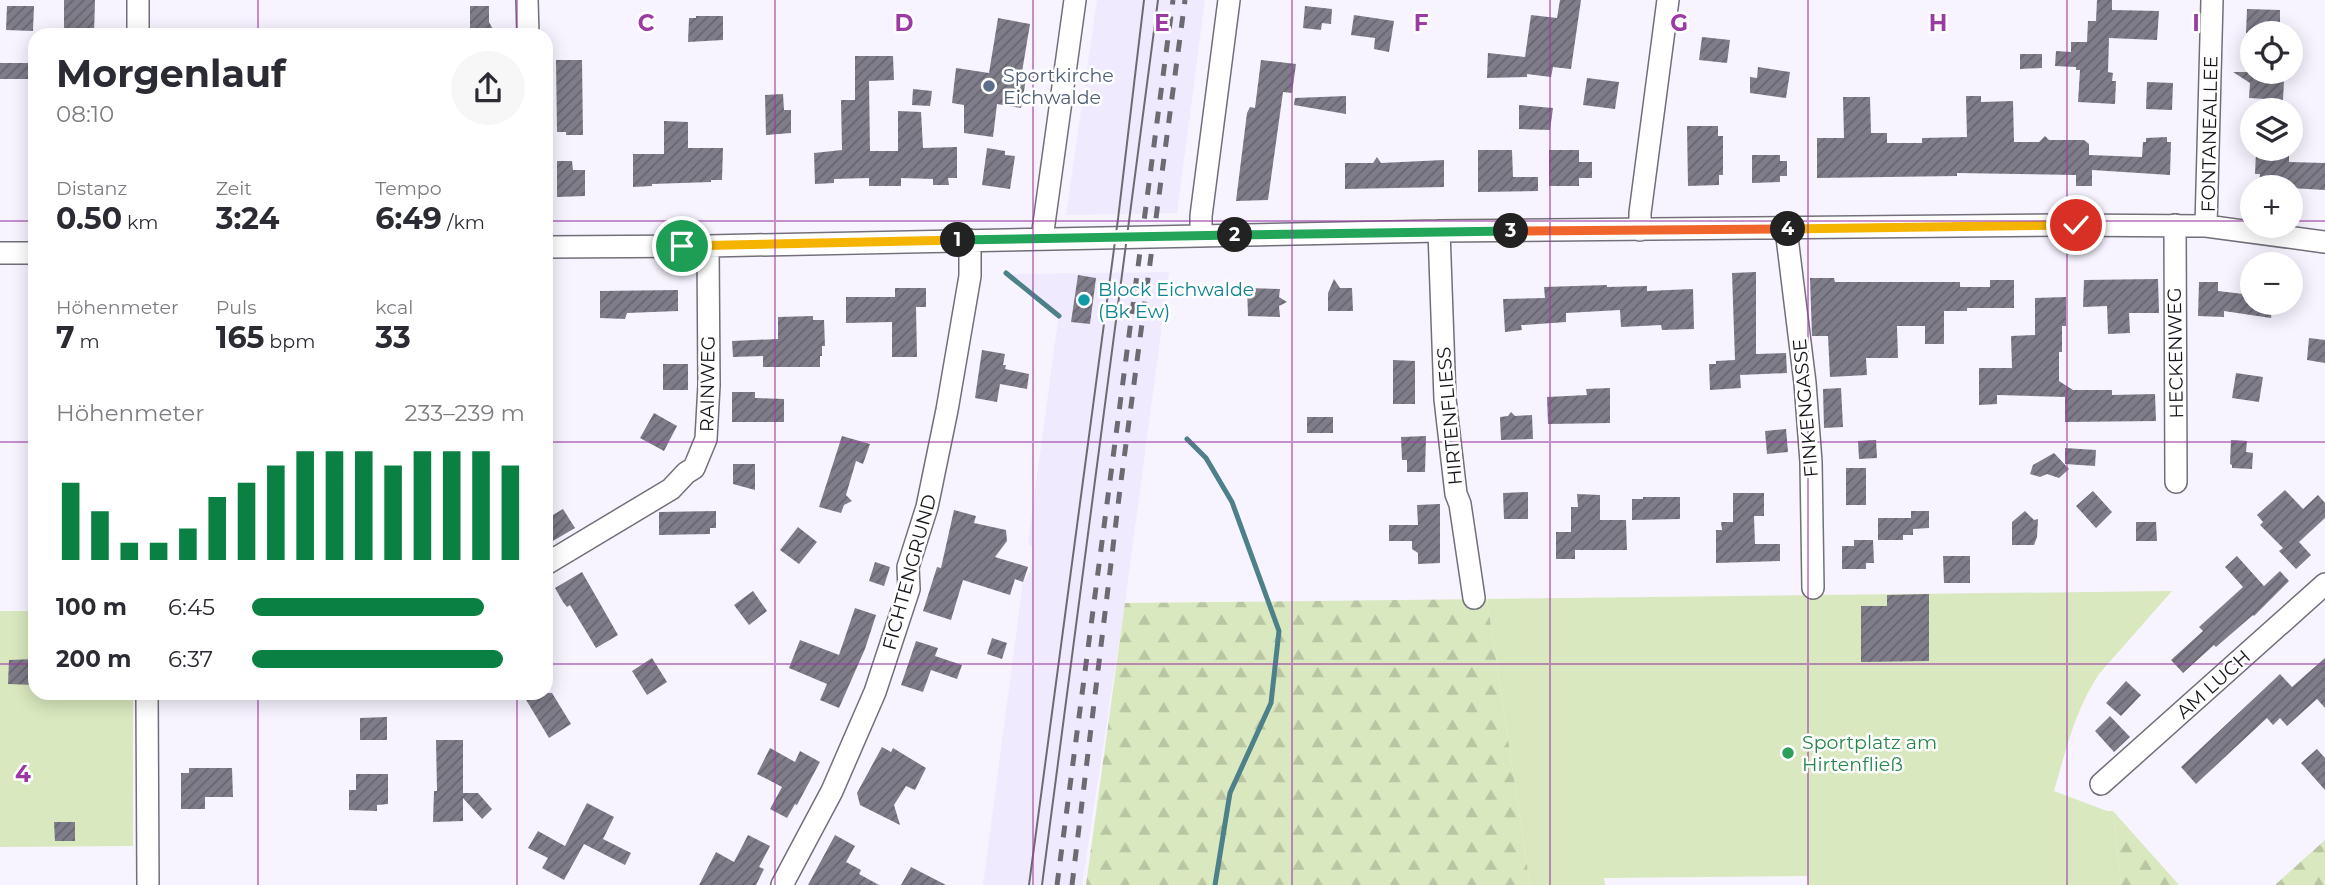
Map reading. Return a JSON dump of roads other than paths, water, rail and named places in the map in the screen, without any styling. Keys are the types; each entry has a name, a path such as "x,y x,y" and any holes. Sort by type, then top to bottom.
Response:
{"street":[{"path":"138,0 138,28"},
{"path":"527,0 528,28"},
{"path":"1042,238 1075,0"},
{"path":"1201,236 1201,216 1230,0"},
{"path":"1640,230 1668,0"},
{"name":"FONTANEALLEE","path":"2206,226 2212,0"},
{"path":"553,247 1439,232 2175,225 2206,226 2325,242"},
{"name":"HECKENWEG","path":"2175,225 2176,482"},
{"name":"FINKENGASSE","path":"1786,229 1806,394 1811,462 1813,588"},
{"name":"HIRTENFLIESS","path":"1439,232 1445,399 1455,494 1460,504 1475,597"},
{"name":"FICHTENGRUND","path":"782,885 832,791 882,671 909,589 908,566 927,507 945,422 970,276 970,240"},
{"name":"RAINWEG","path":"553,560 671,489 694,468 706,439 709,385 708,246"},
{"path":"0,253 28,253"},
{"name":"AM LUCH","path":"2101,784 2325,583"},
{"path":"147,700 148,885"}],"waterway":[{"path":"1006,273 1059,316"},
{"path":"1187,439 1206,458 1232,502 1279,631 1271,703 1230,793 1215,885"}],"tram line":[{"path":"1029,885 1118,219 1144,0"},
{"path":"1042,885 1158,0"}],"railway":[{"path":"1057,885 1173,0"},
{"path":"1072,885 1120,489 1185,0"}],"place":[{"name":"Sportkirche Eichwalde","path":"989,86"},
{"name":"Block Eichwalde (Bk Ew)","path":"1084,300"},
{"name":"Sportplatz am Hirtenfließ","path":"1788,753"}]}
